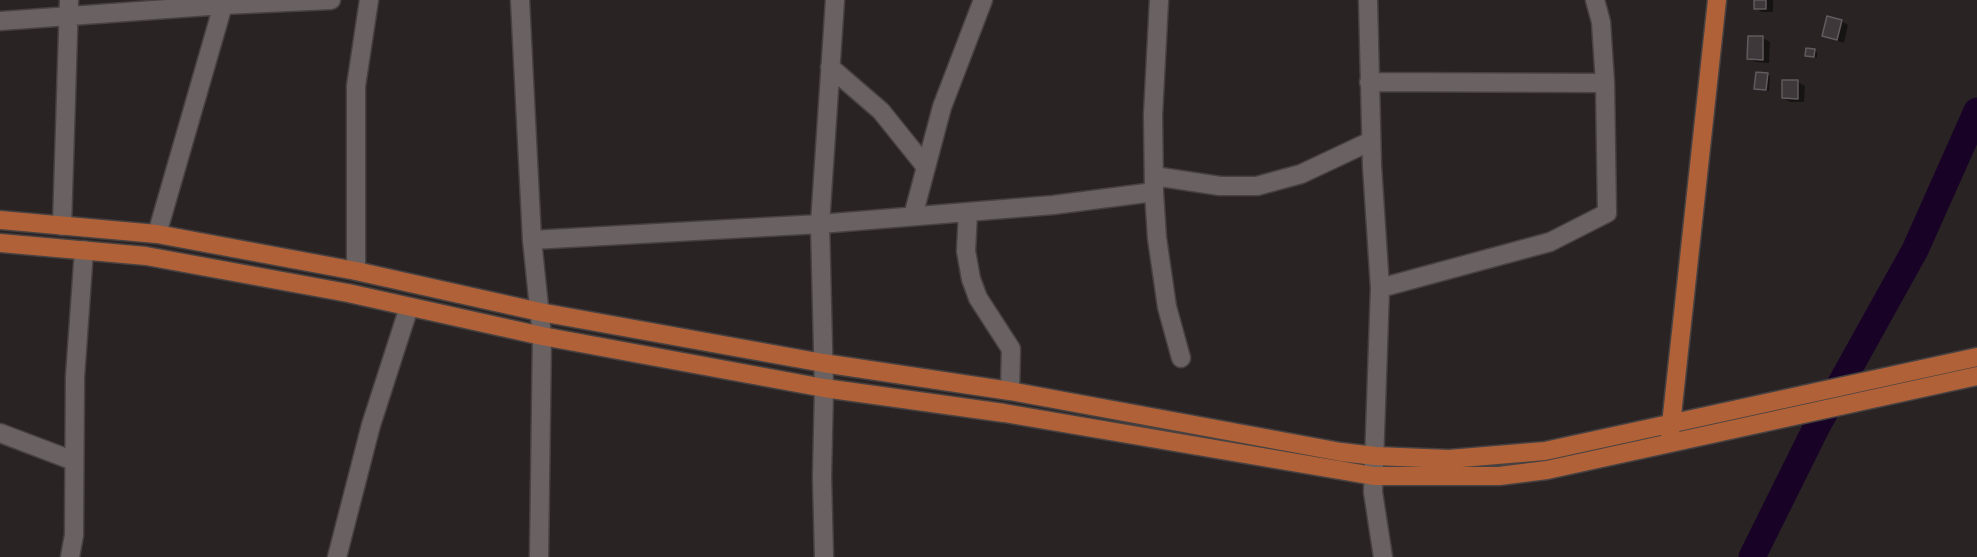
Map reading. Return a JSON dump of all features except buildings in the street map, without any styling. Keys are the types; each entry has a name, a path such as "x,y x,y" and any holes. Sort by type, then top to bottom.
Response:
{"main road":[{"path":"1669,442 1716,0"},
{"path":"0,220 157,234 356,271 540,312 823,363 1010,391 1341,452 1375,456 1449,459 1498,457 1545,451 1977,357"},
{"path":"0,243 146,256 250,274 542,336 824,388 1004,413 1374,476 1499,476 1547,470 1730,428 1977,376"}],"street":[{"path":"0,38 5,21 69,8 332,0"},
{"path":"356,271 356,86 369,0"},
{"path":"520,0 532,240 542,336 539,557"},
{"path":"824,557 822,477 824,388 820,224 835,0"},
{"path":"913,216 942,107 982,0"},
{"path":"1159,0 1153,115 1157,238 1167,307 1181,358"},
{"path":"1368,0 1371,141 1380,288 1373,492 1383,557"},
{"path":"1380,288 1550,242 1607,213 1605,83 1601,22 1595,0"},
{"path":"157,234 223,5"},
{"path":"62,226 69,8"},
{"path":"830,68 881,111 926,167"},
{"path":"1369,82 1605,83"},
{"path":"532,240 820,224 968,212 1154,184 1257,186 1301,174 1371,141"},
{"path":"968,212 966,251 971,279 978,298 1011,349 1010,391"},
{"path":"70,557 74,535 75,377 84,250"},
{"path":"337,557 371,425 410,307"},
{"path":"0,433 74,462"}],"waterway":[{"path":"1752,557 1816,428 1915,250 1977,111"}]}
